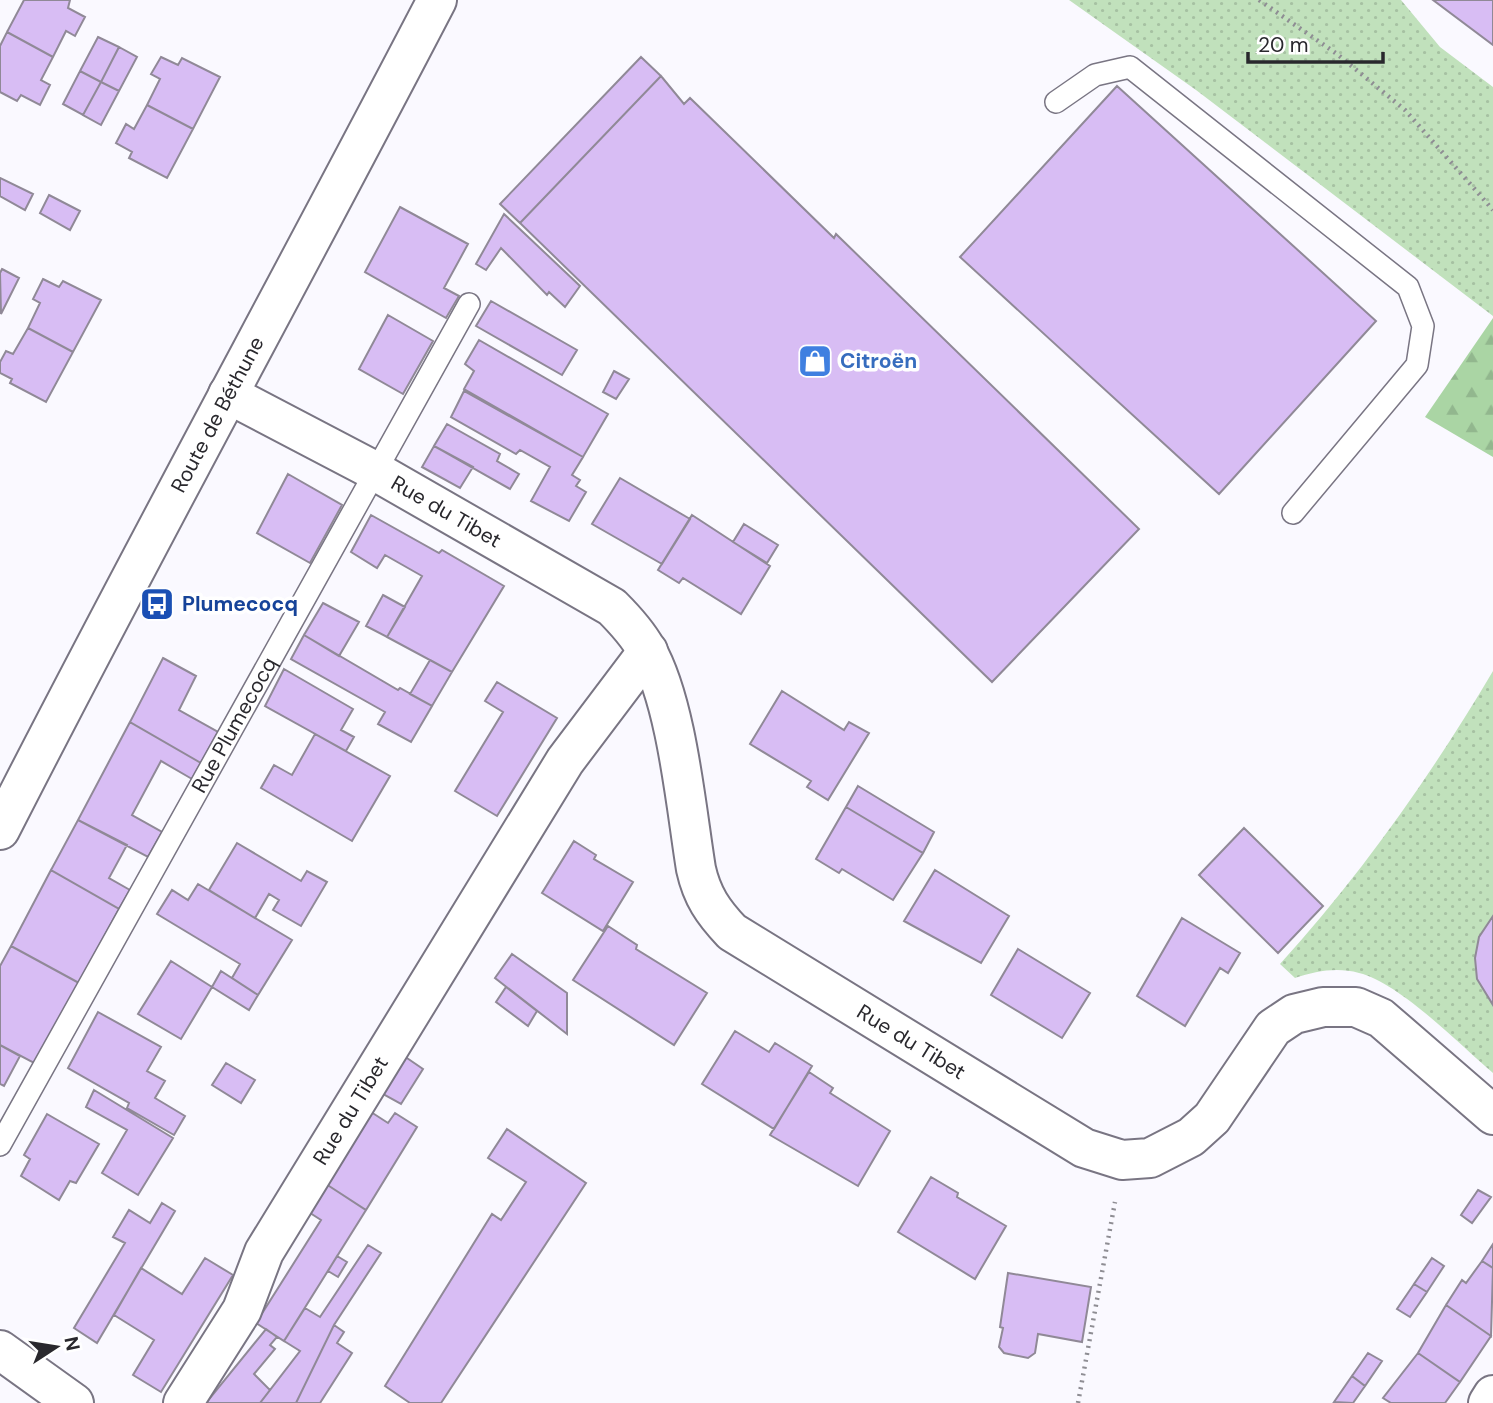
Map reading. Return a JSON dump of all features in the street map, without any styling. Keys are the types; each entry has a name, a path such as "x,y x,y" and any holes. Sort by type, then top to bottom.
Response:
{"street":[{"name":"Route de Béthune","path":"0,830 126,584 438,0"},
{"name":"Rue du Tibet","path":"228,394 375,471 612,607 632,627 648,651 666,703 696,869 701,890 711,910 732,932 1084,1148 1122,1160 1150,1158 1191,1138 1212,1118 1273,1028 1294,1014 1323,1007 1356,1007 1381,1018 1493,1115"},
{"name":"Rue du Tibet","path":"183,1403 242,1310 264,1252 565,761 648,651"},
{"path":"0,1350 74,1403"},
{"path":"1488,1403 1493,1395"}],"lane":[{"path":"1056,102 1095,75 1130,67 1408,287 1423,326 1417,365 1293,513"},
{"name":"Rue Plumecocq","path":"0,1145 469,304"}],"path":[{"path":"1259,0 1337,54 1405,110 1493,209"},
{"path":"1078,1403 1122,1160"}],"green space":[{"path":"1069,0 1401,0 1440,47 1493,87 1493,316 1196,90"},
{"path":"1493,318 1493,457 1425,417"},
{"path":"1493,671 1493,916 1479,937 1475,958 1477,979 1493,1005 1493,1073 1411,1002 1375,979 1351,971 1335,970 1295,978 1280,964 1339,895 1394,823"}],"building":[{"path":"24,0 70,0 68,8 85,17 75,36 66,31 53,57 7,32"},
{"path":"1433,0 1493,0 1493,45"},
{"path":"7,32 53,57 41,80 50,85 40,105 21,95 17,101 0,92 0,46"},
{"path":"98,37 119,47 101,82 80,71"},
{"path":"119,47 137,57 119,91 101,82"},
{"path":"161,57 178,65 182,58 220,77 193,129 147,105 160,79 151,74"},
{"path":"641,57 661,76 520,223 500,204"},
{"path":"80,71 101,82 83,115 63,104"},
{"name":"Citroën","path":"661,76 684,104 690,98 834,238 836,234 1139,529 992,682 520,223"},
{"path":"101,82 119,91 101,125 83,115"},
{"path":"1117,86 1376,321 1219,494 960,257"},
{"path":"147,105 193,129 167,178 129,158 132,152 116,143 126,124 134,129"},
{"path":"0,178 33,194 25,210 0,196"},
{"path":"49,195 80,211 70,230 40,213"},
{"path":"400,207 468,244 444,288 459,296 446,318 365,272"},
{"path":"504,214 580,286 565,307 549,292 547,295 501,248 486,270 476,264"},
{"path":"2,269 19,278 1,314 0,273"},
{"path":"43,279 59,287 63,281 101,300 73,352 28,328 40,303 33,299"},
{"path":"491,301 577,350 562,375 476,326"},
{"path":"388,315 433,341 403,394 359,369"},
{"path":"28,328 73,352 46,402 10,383 12,379 0,373 0,362 6,351 13,354"},
{"path":"479,340 608,414 583,457 464,389 474,371 465,364"},
{"path":"614,371 629,379 616,399 603,392"},
{"path":"464,391 583,457 572,475 580,480 576,486 586,492 569,521 531,501 550,467 520,450 516,454 451,417"},
{"path":"447,424 500,454 497,461 519,474 510,489 434,446"},
{"path":"434,446 473,467 460,488 422,467"},
{"path":"288,474 342,505 310,563 257,533"},
{"path":"620,478 690,519 662,564 592,524"},
{"path":"371,515 439,553 442,550 504,586 452,672 387,637 422,576 385,555 377,568 351,552"},
{"path":"692,515 770,566 741,614 683,578 679,583 658,570"},
{"path":"744,524 778,545 767,563 733,542"},
{"path":"383,595 405,607 387,637 366,626"},
{"path":"323,603 359,622 339,656 304,635"},
{"path":"304,635 398,690 400,688 432,706 411,742 378,724 385,712 291,659"},
{"path":"163,658 196,676 179,710 218,732 201,763 130,722"},
{"path":"430,660 452,672 432,706 410,694"},
{"path":"284,669 353,709 341,730 354,737 346,751 265,706"},
{"path":"497,682 557,718 497,816 455,791 503,712 485,701"},
{"path":"782,691 844,730 849,722 869,733 828,800 807,787 811,781 750,744"},
{"path":"130,722 201,763 192,779 161,761 132,815 162,832 148,857 78,820"},
{"path":"315,734 390,776 352,841 261,788 274,765 292,775"},
{"path":"858,786 934,832 923,853 846,807"},
{"path":"846,807 923,853 893,900 842,869 839,873 816,859"},
{"path":"78,820 127,845 109,878 130,890 119,909 51,870"},
{"path":"1244,828 1323,906 1278,953 1199,875"},
{"path":"574,841 596,855 594,859 633,882 603,931 542,893"},
{"path":"237,843 301,881 307,871 327,882 301,926 273,910 279,900 269,894 255,918 209,890"},
{"path":"51,870 119,909 79,983 11,946"},
{"path":"935,870 1009,916 981,963 904,921"},
{"path":"198,884 292,940 258,995 232,978 240,964 157,914 172,890 188,900"},
{"path":"1493,916 1493,1005 1477,979 1475,958 1479,937"},
{"path":"1182,918 1240,953 1228,973 1220,968 1185,1026 1137,996"},
{"path":"608,926 637,945 636,949 707,993 674,1045 573,980"},
{"path":"11,946 79,983 36,1064 0,1045 0,966"},
{"path":"1018,949 1090,993 1062,1038 991,995"},
{"path":"512,954 567,993 567,1034 495,978"},
{"path":"171,961 212,987 181,1039 138,1014"},
{"path":"221,971 258,995 249,1010 212,987"},
{"path":"506,987 537,1011 528,1026 496,1002"},
{"path":"98,1012 161,1047 147,1071 165,1081 155,1098 185,1116 174,1135 127,1108 129,1103 68,1068"},
{"path":"735,1031 769,1052 775,1043 812,1066 774,1129 702,1084"},
{"path":"0,1045 20,1056 4,1086 0,1084"},
{"path":"404,1056 423,1069 401,1104 381,1093"},
{"path":"226,1063 255,1080 241,1103 212,1085"},
{"path":"809,1072 833,1088 830,1093 890,1131 858,1186 770,1135"},
{"path":"94,1090 173,1138 138,1195 102,1173 127,1130 86,1107"},
{"path":"371,1112 388,1123 395,1113 417,1127 366,1210 326,1184"},
{"path":"47,1114 99,1144 76,1183 70,1181 59,1200 21,1176 30,1159 24,1155"},
{"path":"507,1129 586,1183 441,1403 410,1403 385,1386 492,1214 501,1220 526,1182 488,1158"},
{"path":"931,1177 958,1193 957,1197 1006,1226 975,1279 898,1232"},
{"path":"326,1184 366,1210 284,1341 256,1323 321,1220 307,1211"},
{"path":"1478,1190 1491,1197 1472,1223 1461,1215"},
{"path":"162,1203 175,1211 97,1343 74,1328 125,1243 113,1237 129,1210 150,1223"},
{"path":"1493,1244 1493,1268 1482,1261"},
{"path":"368,1245 381,1253 334,1325 296,1403 260,1403 300,1351 284,1341 305,1308 320,1317"},
{"path":"337,1256 347,1262 338,1277 328,1271"},
{"path":"205,1258 233,1275 161,1392 133,1375 154,1340 114,1315 141,1268 182,1294"},
{"path":"1432,1258 1444,1266 1427,1292 1414,1284"},
{"path":"1482,1261 1493,1268 1491,1336 1446,1305 1462,1280 1466,1283"},
{"path":"1008,1273 1091,1287 1082,1342 1038,1334 1035,1353 1028,1358 1004,1353 999,1347 1003,1328 1000,1327"},
{"path":"1414,1284 1427,1292 1410,1317 1397,1309"},
{"path":"1446,1305 1491,1336 1460,1382 1418,1353"},
{"path":"334,1325 344,1332 337,1343 352,1353 320,1403 296,1403"},
{"path":"266,1329 277,1337 270,1345 275,1349 254,1374 270,1390 260,1403 206,1403"},
{"path":"1368,1353 1382,1361 1365,1386 1352,1376"},
{"path":"1418,1353 1460,1382 1445,1403 1391,1403 1383,1398"},
{"path":"1352,1376 1365,1386 1353,1403 1334,1402"}],"place":[{"name":"Citroën","path":"815,361"},
{"name":"Plumecocq","path":"157,604"}]}
